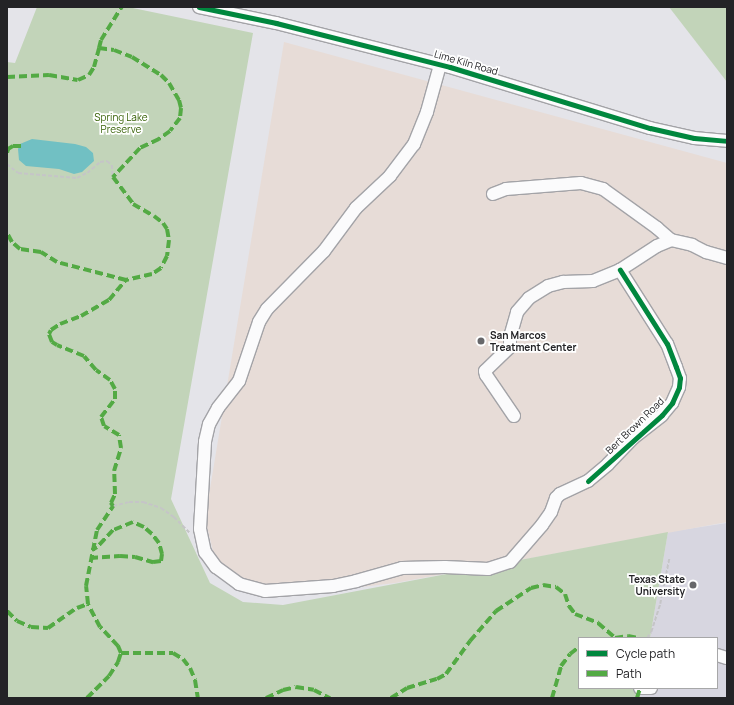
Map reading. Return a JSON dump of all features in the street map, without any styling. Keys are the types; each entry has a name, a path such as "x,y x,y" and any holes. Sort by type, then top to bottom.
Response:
{"street":[{"name":"Lime Kiln Road","path":"199,7 276,24 440,65 650,128 694,138 727,141"},
{"path":"200,534 207,431 218,408 239,381 261,318 271,304 324,251 360,203 390,176 411,150 425,118 440,65"},
{"path":"493,194 506,189 581,183 603,189 671,240 692,245 706,252 727,258"},
{"path":"514,416 486,375 485,371 510,346 510,337 517,312 529,298 548,286 563,282 593,281 620,270 657,246 671,240"},
{"name":"Bert Brown Road","path":"200,534 205,552 222,572 239,584 265,591 333,586 402,568 445,567 488,569 510,562 542,525 551,512 556,498 560,494 588,481 662,414 672,403 679,387 680,378 667,344 620,270"}],"path":[{"path":"7,164 18,173 77,178 87,173 100,162 107,161 112,165 113,177"},
{"path":"113,506 129,502 143,502 161,508 174,517 189,532 193,534 200,534"},
{"path":"648,637 651,632 660,604 669,559"}],"shaded area":[{"name":"San Marcos Treatment Center","path":"284,42 727,163 727,522 395,583 277,597 243,589 214,555 205,519"},
{"name":"Texas State University","path":"727,523 727,698 640,698 641,689 718,689 718,637 650,637 668,532"}],"green space":[{"name":"Spring Lake Preserve","path":"37,7 128,7 253,33 171,499 210,583 243,602 283,605 668,532 650,637 578,637 578,689 641,689 640,698 7,698 7,62 15,63"},
{"path":"669,7 727,7 727,82"}],"water":[{"path":"32,139 75,144 86,147 93,153 94,161 82,172 74,174 59,169 26,166 19,160 18,149 20,144"}],"marked path":[{"path":"99,48 101,40 122,7"},
{"path":"7,77 49,75 78,80 89,75 94,67 99,48 114,50 132,57 161,75 169,83 179,100 181,108 180,118 170,131 159,139 140,148 113,177 133,204 154,216 163,223 167,229 169,240 167,256 161,268 152,274 126,280 57,262 41,252 20,249 12,242 7,233"},
{"path":"7,153 8,149 13,146 21,146"},
{"path":"87,698 109,676 118,662 121,653 118,646 100,627 88,604 86,586 97,530 113,506 111,503 115,494 114,471 121,448 119,435 104,426 101,417 115,399 115,389 110,380 96,370 84,356 52,342 49,334 51,330 60,324 81,316 109,300 126,280"},
{"path":"90,558 120,556 135,557 153,562 161,561 162,554 159,543 152,534 144,527 133,522 113,530 97,547 92,550"},
{"path":"391,698 407,688 437,679 446,674 470,641 496,611 531,588 543,585 556,587 565,594 569,606 575,614 598,623 614,637"},
{"path":"7,611 17,621 31,627 48,628 77,608 88,604"},
{"path":"622,637 633,637"},
{"path":"552,698 561,666 570,654 578,648"},
{"path":"121,653 173,653 183,659 190,668 195,680 198,698"},
{"path":"266,698 283,690 296,687 314,690 330,698"},
{"path":"637,698 640,689"}],"cycle path":[{"path":"199,7 276,23 450,67 650,128 694,138 727,141"},
{"path":"588,481 662,415 672,403 679,387 680,378 667,344 620,270"}],"place":[{"name":"San Marcos Treatment Center","path":"481,341"},
{"name":"Texas State University","path":"693,585"}]}
